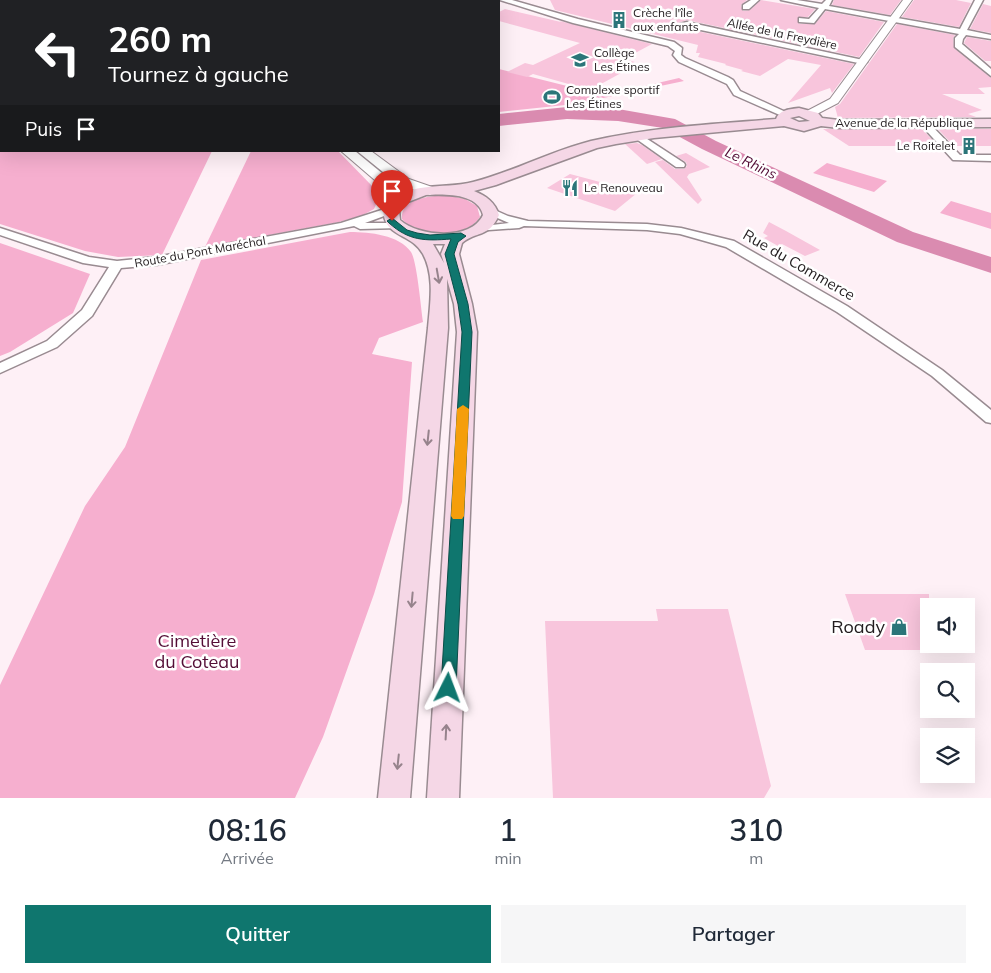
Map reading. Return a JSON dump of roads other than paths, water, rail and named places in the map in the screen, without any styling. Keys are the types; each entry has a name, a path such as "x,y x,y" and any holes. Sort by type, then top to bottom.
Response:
{"main road":[{"name":"Avenue de la République","path":"558,159 592,146 638,136 786,118 805,126 814,125 813,118 839,124 991,123"},
{"path":"400,218 412,195 430,191 457,191 482,185 540,163 558,159"},
{"path":"442,798 467,332 463,304 450,254 454,241 488,220 488,208 496,191 506,184 548,166 558,159"},
{"path":"457,191 474,196 488,208"},
{"path":"400,218 430,238 470,232"},
{"path":"394,798 438,328 439,284 434,256 428,246 400,218"}],"street":[{"path":"504,0 576,21 671,44 679,50 677,55 682,60 725,79 730,82 737,93 786,118"},
{"path":"746,7 755,0"},
{"path":"784,0 991,37"},
{"path":"802,20 811,21 830,0"},
{"path":"813,118 834,101 908,0"},
{"path":"979,0 962,32 963,34 959,38 958,45 991,73"},
{"name":"Allée de la Freydière","path":"697,27 863,62"},
{"path":"925,124 958,158 991,158"},
{"path":"638,136 680,165"},
{"path":"348,152 388,186 400,218"},
{"path":"364,152 404,182 430,191"},
{"name":"Rue du Commerce","path":"488,208 528,224"},
{"name":"Route du Pont Maréchal","path":"0,231 87,260 117,265 156,261 343,226 400,218"},
{"name":"Rue du Commerce","path":"470,232 528,224 646,227 681,231 730,244 842,309 937,374 991,418"},
{"path":"0,369 52,344 87,313 117,265"}],"waterway":[{"name":"Le Rhins","path":"500,120 567,113 618,115 668,123 709,145 905,237 975,259 991,266"}],"place":[{"name":"Crèche l'île aux enfants","path":"619,20"},
{"name":"Collège Les Étines","path":"580,60"},
{"name":"Complexe sportif Les Étines","path":"552,97"},
{"name":"Le Roitelet","path":"969,146"},
{"name":"Le Renouveau","path":"570,188"},
{"name":"Roady","path":"899,627"}],"park label":[{"name":"Cimetière du Coteau","path":"197,651"}]}
